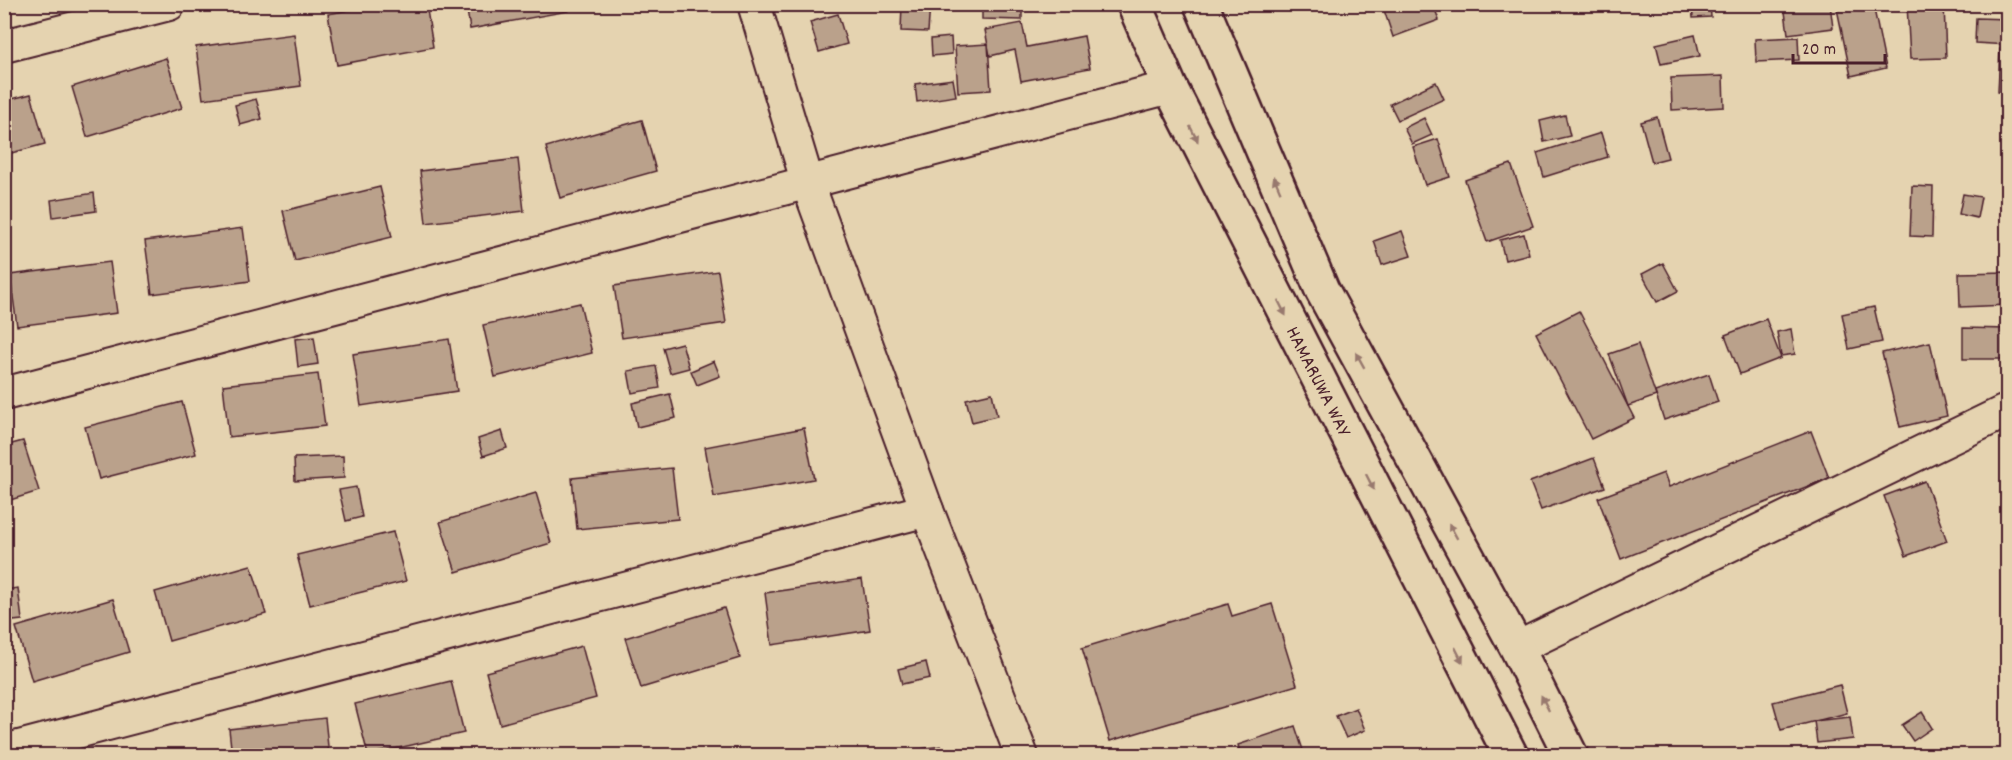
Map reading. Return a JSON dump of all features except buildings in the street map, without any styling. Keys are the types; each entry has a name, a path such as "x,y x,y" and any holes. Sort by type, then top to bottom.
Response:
{"main road":[{"name":"HAMARUWA WAY","path":"1134,4 1170,87 1511,756"},
{"path":"1201,4 1322,290 1517,648 1571,756"}],"street":[{"path":"4,46 169,4"},
{"path":"754,4 808,184 927,510 1022,756"},
{"path":"4,394 1170,87"},
{"path":"1517,648 2004,412"},
{"path":"23,750 927,510"}]}
